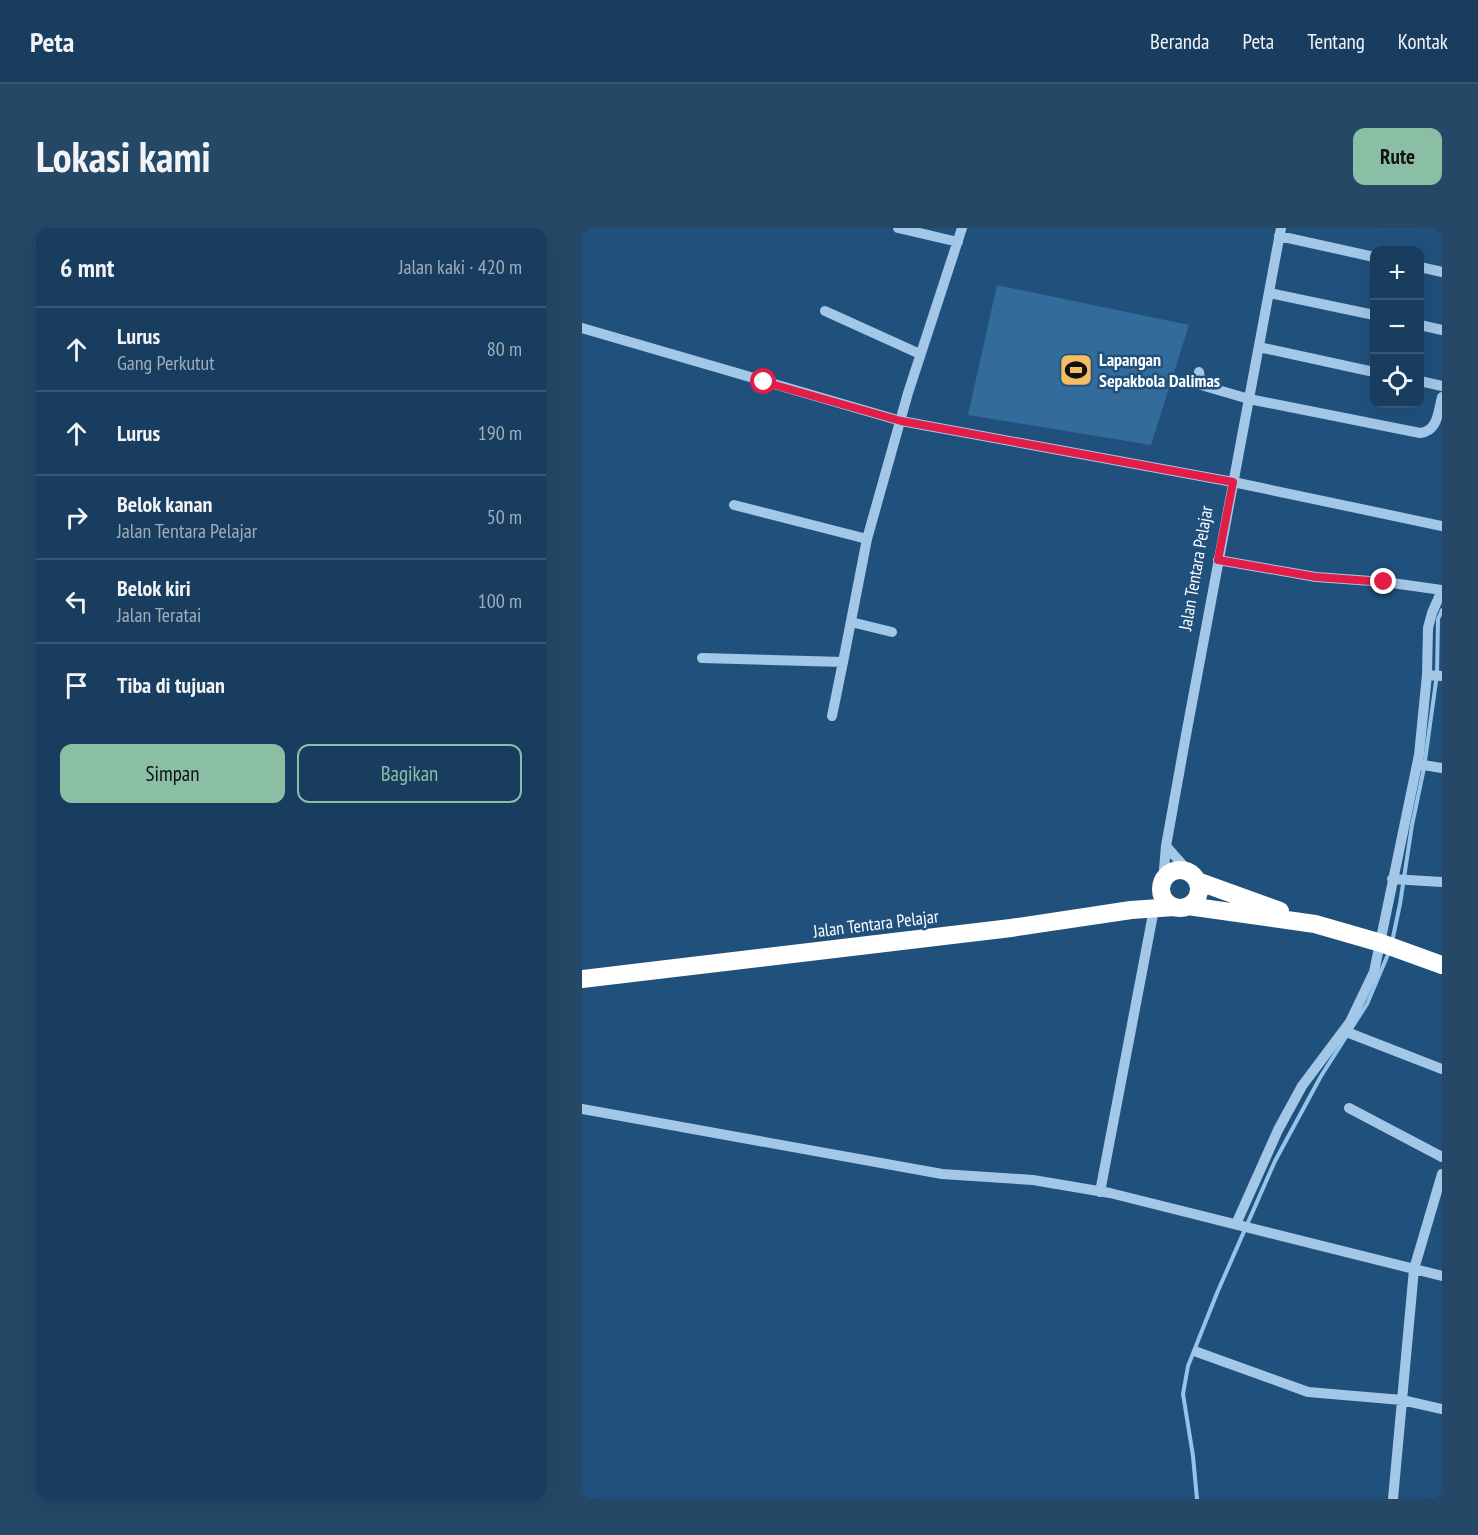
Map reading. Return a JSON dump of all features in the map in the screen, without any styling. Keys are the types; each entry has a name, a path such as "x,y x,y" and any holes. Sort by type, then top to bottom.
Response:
{"highway":[{"path":"1131,910 1148,900 1171,872 1183,870 1193,877 1315,924"},
{"path":"1162,885 1164,900 1181,906 1196,898 1198,893 1193,877"},
{"name":"Jalan Tentara Pelajar","path":"582,979 1000,930 1131,910 1181,906 1315,924 1386,945 1442,965"}],"street":[{"path":"898,228 958,242"},
{"path":"832,716 867,539 921,354 963,228"},
{"path":"1280,232 1370,256"},
{"name":"Jalan Tentara Pelajar","path":"1162,885 1166,846 1280,232"},
{"path":"1424,268 1442,272"},
{"path":"1269,293 1370,314"},
{"path":"825,311 921,354"},
{"path":"1424,326 1442,330"},
{"path":"582,328 901,421 1233,482 1442,526"},
{"path":"1258,347 1370,371"},
{"path":"1199,372 1201,385 1249,399 1420,433 1432,429 1442,397"},
{"path":"1424,382 1442,386"},
{"path":"734,505 867,539"},
{"path":"1218,560 1316,577 1442,590 1428,628 1436,676 1401,879 1386,945 1346,1032 1302,1086 1278,1130 1239,1225"},
{"path":"851,622 892,632"},
{"path":"702,658 843,662"},
{"path":"1422,765 1442,768"},
{"path":"1166,846 1193,877"},
{"path":"1401,879 1442,882"},
{"path":"1100,1192 1154,909"},
{"path":"1346,1032 1442,1069"},
{"path":"1349,1108 1442,1157"},
{"path":"582,1109 942,1174 1033,1180 1100,1192 1442,1276"},
{"path":"1393,1499 1414,1269 1442,1174"},
{"path":"1197,1352 1308,1392 1402,1400 1442,1409"}],"shaded area":[{"name":"Lapangan Sepakbola Dalimas","path":"997,285 1189,325 1151,445 968,415"}],"waterway":[{"path":"1392,942 1424,768 1437,674 1438,619 1442,610"},
{"path":"1197,1499 1183,1394 1188,1366 1217,1293 1275,1161 1321,1076 1367,1004 1389,952"}],"place":[{"name":"Lapangan Sepakbola Dalimas","path":"1076,370"}],"route":[{"path":"764,382 901,421 1233,482 1218,560 1316,577 1384,582"}]}
